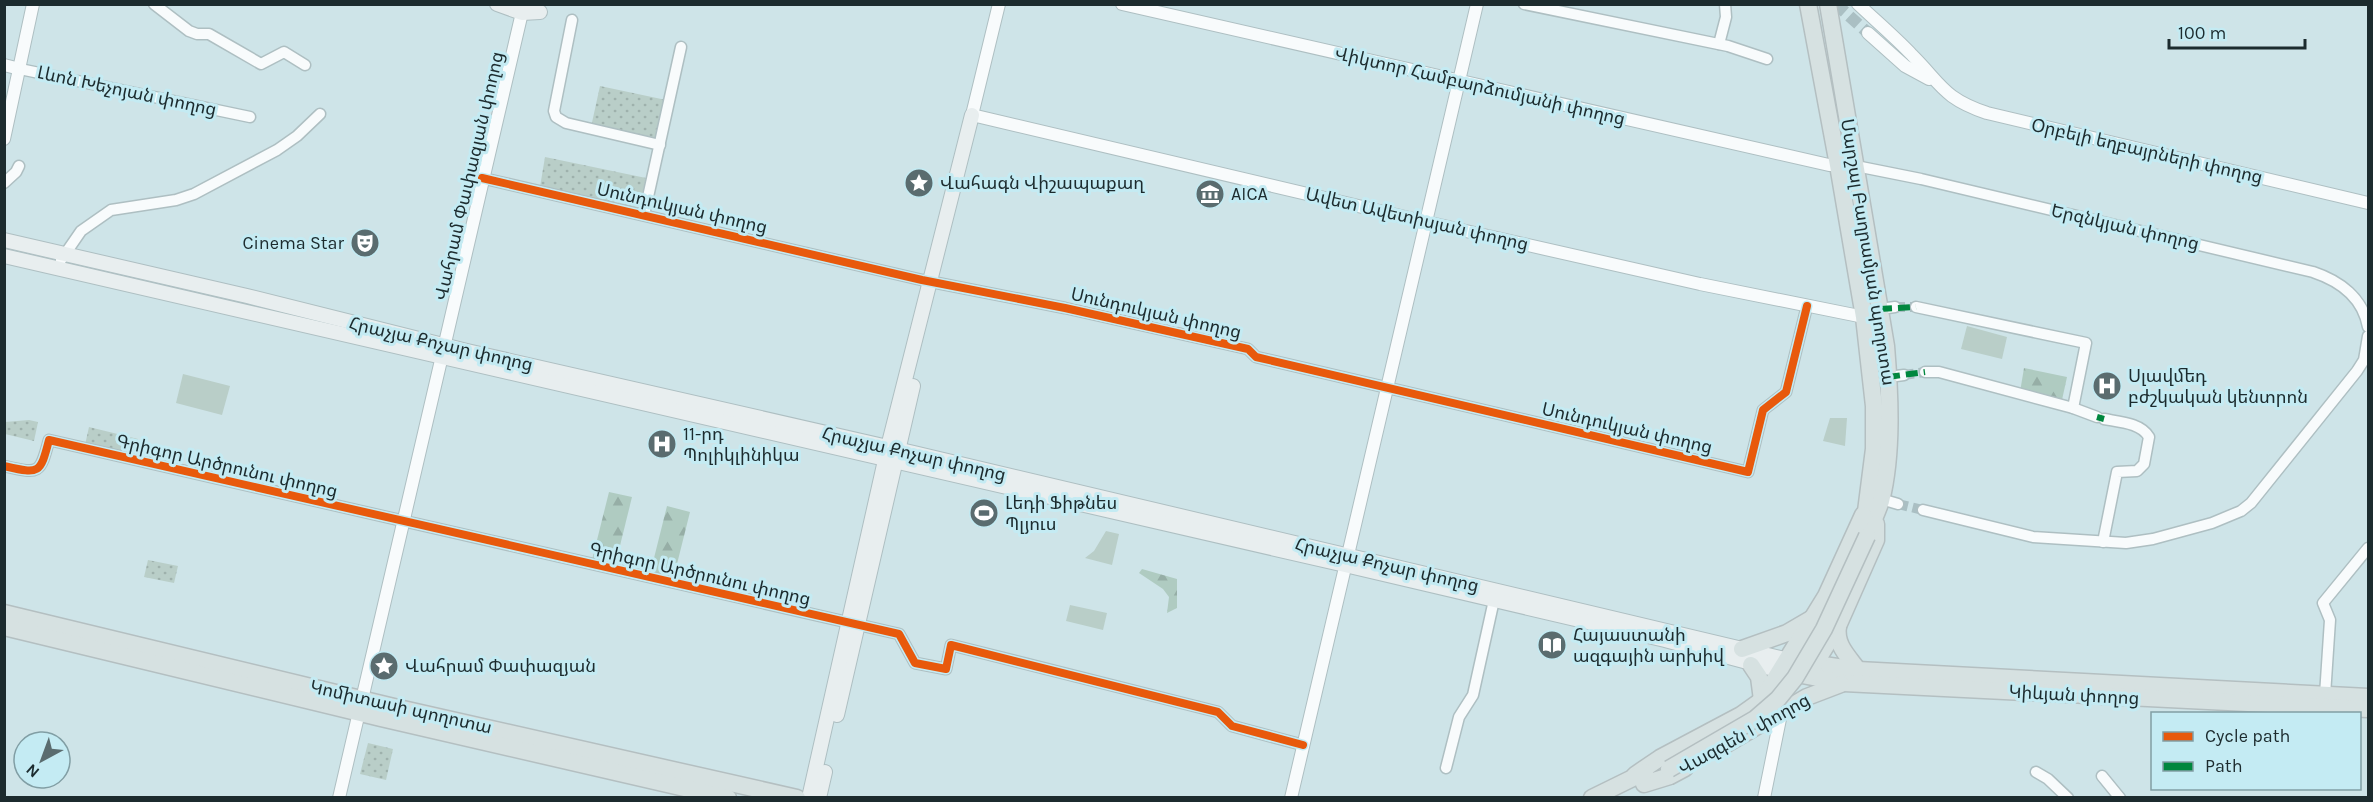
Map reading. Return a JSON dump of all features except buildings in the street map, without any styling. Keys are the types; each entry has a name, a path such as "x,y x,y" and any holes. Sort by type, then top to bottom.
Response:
{"main road":[{"path":"497,4 526,7"},
{"name":"Մարշալ Բաղրամյան պողոտա","path":"1808,4 1839,165 1864,317 1874,406 1874,508"},
{"name":"Մարշալ Բաղրամյան պողոտա","path":"1799,666 1834,611 1865,535 1874,508 1896,376 1887,308 1856,166 1828,4"},
{"path":"809,798 934,282 974,134 972,115"},
{"name":"Հրաչյա Քոչար փողոց","path":"4,240 247,296 443,351"},
{"name":"Հրաչյա Քոչար փողոց","path":"4,256 443,351 1742,649 1799,666"},
{"path":"1799,666 1814,617 1874,508"},
{"path":"1858,670 1840,647 1836,638 1838,626 1876,540 1874,508"},
{"name":"Հրաչյա Քոչար փողոց","path":"1346,560 1494,600 1665,640 1751,665 1799,666"},
{"name":"Կոմիտասի պողոտա","path":"4,614 728,798"},
{"path":"1814,617 1821,628 1832,629 1838,626"},
{"path":"1742,649 1787,633 1814,617"},
{"path":"819,798 853,624"},
{"path":"1762,700 1838,626"},
{"name":"Կոմիտասի պողոտա","path":"4,627 797,798"},
{"path":"1751,665 1759,677 1762,700"},
{"name":"Կիևյան փողոց","path":"1799,666 2368,710"},
{"name":"Կիևյան փողոց","path":"1799,666 1844,683 2368,697"},
{"name":"Վազգեն I փողոց","path":"1592,798 1667,766 1763,714 1786,690 1799,666"},
{"name":"Վազգեն I փողոց","path":"1640,779 1670,776 1807,697 1844,683"},
{"path":"1762,700 1776,705 1781,714"},
{"name":"Վազգեն I փողոց","path":"1617,798 1660,758 1741,715 1762,700"}],"street":[{"path":"4,139 33,4"},
{"path":"154,4 189,31 196,34 209,34 261,64 284,52 305,64"},
{"path":"972,115 999,4"},
{"name":"Վիկտոր Համբարձումյանի փողոց","path":"1122,4 1829,165 1856,166"},
{"path":"1291,798 1477,4"},
{"path":"1524,4 1719,44 1767,59"},
{"path":"1719,44 1726,17 1725,4"},
{"name":"Օրբելի եղբայրների փողոց","path":"1858,4 1914,56 1934,81 1951,97 1968,106 1987,113 2368,203"},
{"name":"Վահրամ Փափազյան փողոց","path":"339,798 482,178 526,7"},
{"path":"572,20 554,111 555,117 566,123 660,145"},
{"name":"Օրբելի եղբայրների փողոց","path":"1868,33 1905,66 1934,81"},
{"path":"644,215 681,47"},
{"name":"Լևոն Խեչոյան փողոց","path":"4,65 249,117"},
{"path":"58,268 63,254 81,231 111,210 176,200 194,194 277,150 297,136 320,114"},
{"name":"Ավետ Ավետիսյան փողոց","path":"972,115 1426,222 1864,317"},
{"path":"4,183 19,166"},
{"name":"Երզնկյան փողոց","path":"1856,166 1921,179 2313,272 2335,281 2354,297 2366,313 2368,327"},
{"name":"Սունդուկյան փողոց","path":"482,178 934,282 1248,349 1256,357 1748,472 1763,410 1786,392 1807,306"},
{"path":"1916,307 2086,342 2073,408"},
{"path":"1923,510 2033,537 2103,542 2126,543 2153,539 2212,523 2241,511 2251,503 2364,360 2368,336"},
{"path":"1925,372 1939,372 2145,430 2149,437 2144,464 2137,471 2117,472 2103,542"},
{"name":"Գրիգոր Արծրունու փողոց","path":"4,466 30,472 36,470 43,465 50,440 899,634 915,663 946,669 951,645 1218,712 1232,726 1303,745"},
{"path":"1874,508 1898,504"},
{"path":"2325,695 2330,620 2323,603 2368,548"},
{"path":"1446,768 1459,717 1473,695 1494,600"},
{"path":"1764,798 1781,714"},
{"path":"2036,772 2048,778 2068,798"},
{"path":"2102,776 2120,798"}],"green space":[{"path":"600,86 666,100 657,142 591,127"},
{"path":"545,157 646,178 639,208 540,187"},
{"path":"1967,326 2007,337 2002,359 1961,349"},
{"path":"2024,368 2067,377 2062,400 2020,392"},
{"path":"183,374 230,386 222,415 176,403"},
{"path":"1830,418 1847,418 1845,446 1823,441"},
{"path":"29,420 38,422 34,441 5,434 5,422"},
{"path":"89,427 138,439 133,457 85,445"},
{"path":"609,492 632,497 615,566 592,560"},
{"path":"667,506 690,512 673,580 650,574"},
{"path":"1106,531 1119,534 1112,565 1085,558 1094,551"},
{"path":"148,560 178,566 174,583 144,577"},
{"path":"1142,569 1177,579 1177,608 1167,613 1169,597 1163,589 1139,573"},
{"path":"1070,605 1107,613 1103,630 1066,621"},
{"path":"368,743 393,749 386,780 360,774"}],"tunnel":[{"path":"1836,4 1868,33"},
{"path":"1895,307 1916,307"},
{"path":"1904,375 1925,372"},
{"path":"1898,504 1923,510"}],"marked path":[{"path":"1880,309 1916,307"},
{"path":"1888,377 1925,372"},
{"path":"2097,417 2104,419"}],"cycle path":[{"path":"482,178 922,280 1065,308 1248,349 1256,357 1748,472 1763,410 1786,392 1807,306"},
{"path":"4,466 31,471 36,469 43,460 49,440 899,634 915,663 946,669 951,645 1218,712 1232,726 1303,745"}],"place":[{"name":"Վահագն Վիշապաքաղ","path":"919,183"},
{"name":"AICA","path":"1210,194"},
{"name":"Cinema Star","path":"365,243"},
{"name":"Սլավմեդ բժշկական կենտրոն","path":"2107,386"},
{"name":"11-րդ Պոլիկլինիկա","path":"662,444"},
{"name":"Լեդի Ֆիթնես Պլյուս","path":"984,513"},
{"name":"Հայաստանի ազգային արխիվ","path":"1552,645"},
{"name":"Վահրամ Փափազյան","path":"384,666"}]}
